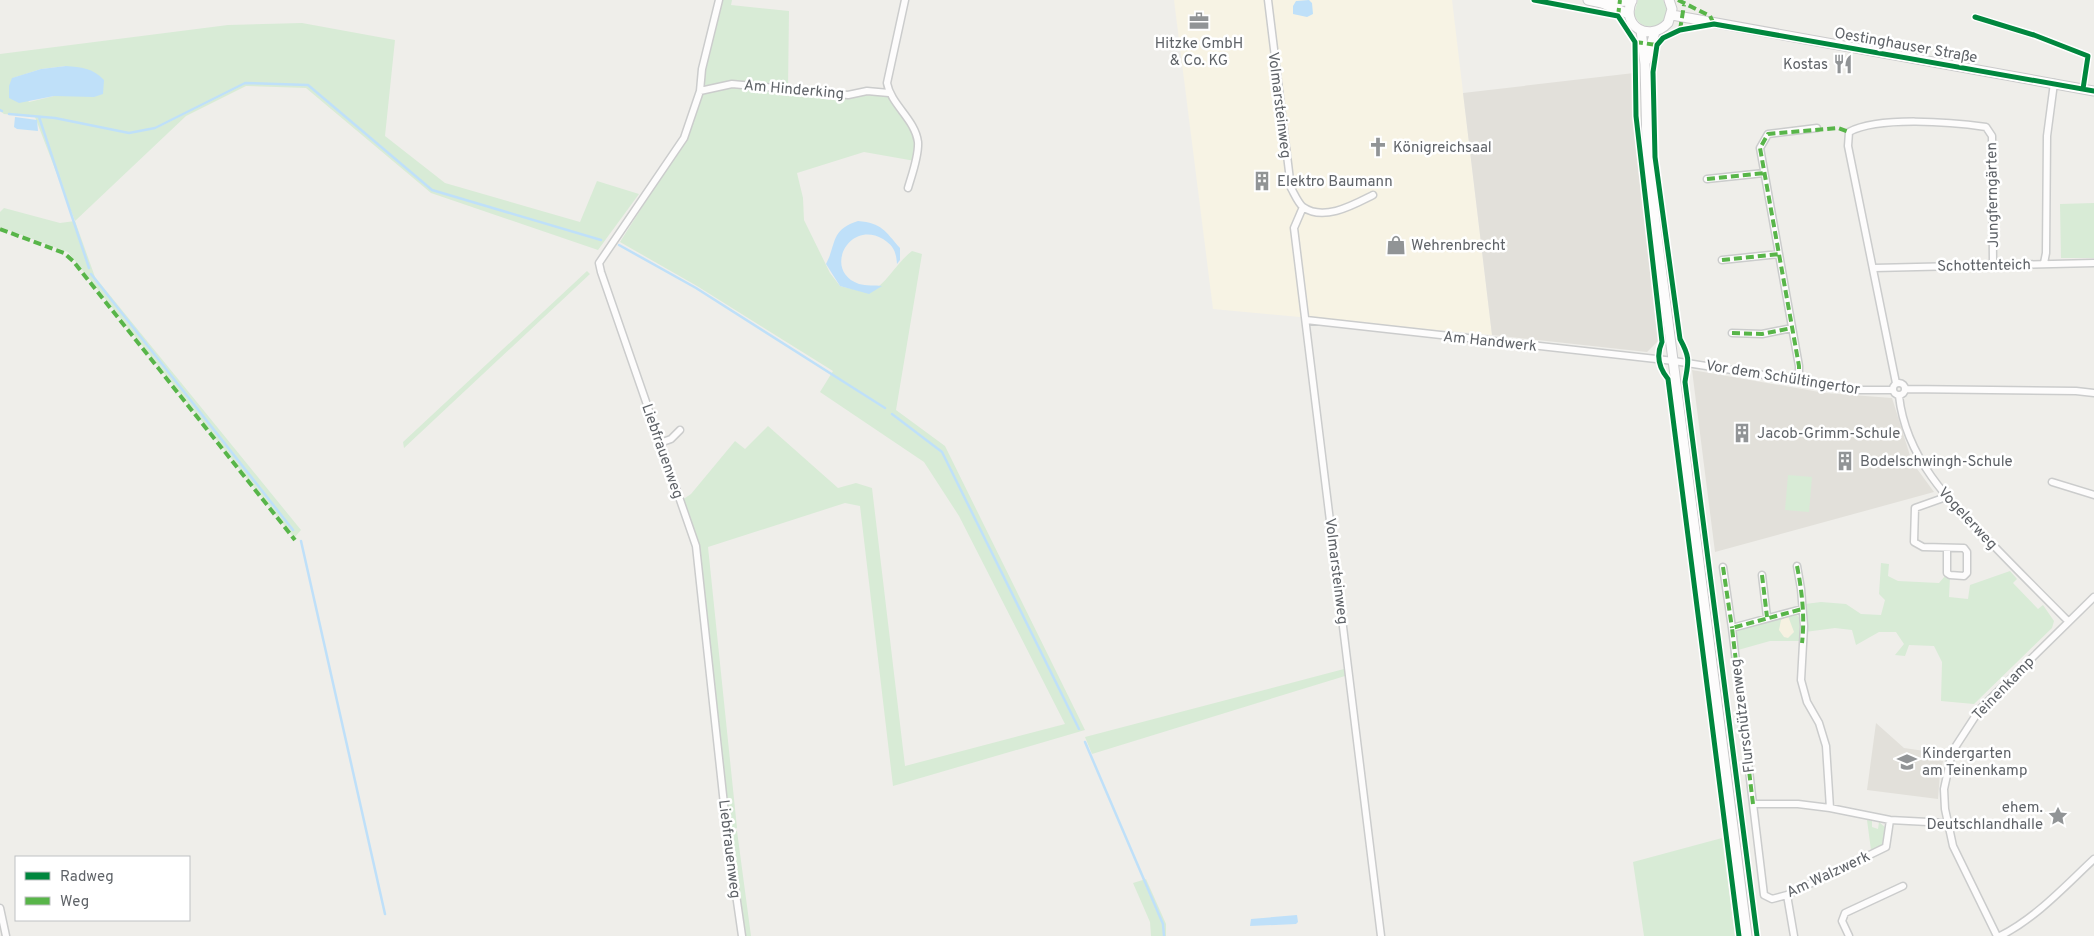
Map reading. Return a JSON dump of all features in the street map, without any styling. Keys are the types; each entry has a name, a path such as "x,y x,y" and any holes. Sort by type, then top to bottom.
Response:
{"main road":[{"path":"1588,0 1602,3 1629,14"},
{"path":"1602,3 1632,0 1629,14 1631,21 1641,30 1656,32"},
{"path":"1645,64 1656,32 1668,23 1672,16 1669,0"},
{"name":"Oestinghauser Straße","path":"1672,16 2094,91"},
{"path":"1641,30 1645,64 1647,147 1747,936"}],"street":[{"name":"Liebfrauenweg","path":"718,0 702,69 700,91 684,138 599,263 696,546 727,832 742,936"},
{"path":"905,0 887,83 889,93 914,130 918,142 908,188"},
{"name":"Volmarsteinweg","path":"1268,0 1291,188 1303,207 1294,228 1381,936"},
{"path":"2044,263 2046,253 2046,136 2054,83"},
{"name":"Am Hinderking","path":"700,91 732,84 848,95 867,91 889,93"},
{"name":"Jungferngärten","path":"1874,268 1848,146 1849,132 1860,126 1921,122 1986,127 1992,136 1993,264"},
{"path":"1799,381 1799,366 1760,148 1768,134 1817,128"},
{"path":"1707,179 1764,173"},
{"path":"1303,207 1319,213 1348,208 1374,195"},
{"path":"1722,260 1779,254"},
{"name":"Schottenteich","path":"1874,268 2094,263"},
{"path":"1874,268 1896,383 1892,390 1900,396 1905,389"},
{"name":"Am Handwerk","path":"1306,320 1674,361"},
{"path":"1732,333 1762,334 1792,328"},
{"name":"Vor dem Schültingertor","path":"1674,361 1860,390 1892,390"},
{"path":"1896,383 1904,385 1905,389"},
{"path":"1905,389 2076,390 2094,393"},
{"name":"Vogelerweg","path":"1900,396 1901,410 1915,452 1946,497 2068,622"},
{"path":"660,443 672,439 680,430"},
{"path":"2052,482 2094,495"},
{"path":"1946,497 1916,508 1914,542 1923,547 1964,548 1967,552 1967,573 1964,576 1947,573 1947,549"},
{"path":"1797,566 1804,626 1800,680 1807,702 1818,723 1826,746 1830,808"},
{"name":"Flurschützenweg","path":"1724,567 1753,804"},
{"path":"1762,575 1766,617"},
{"name":"Teinenkamp","path":"1996,936 1953,846 1948,824 1944,789 1952,752 1977,712 2094,596"},
{"path":"1732,628 1766,617 1802,609"},
{"path":"1753,804 1798,804 1830,808 1890,820 1948,824"},
{"name":"Am Walzwerk","path":"1753,804 1764,895 1772,899 1787,894 1886,847 1890,820"},
{"path":"2000,936 2014,929 2035,913 2094,859"},
{"path":"1849,936 1842,921 1845,912 1903,886"},
{"path":"1787,894 1794,936"},
{"path":"0,908 6,936"}],"shaded area":[{"path":"1174,0 1452,0 1492,335 1213,309"},
{"path":"1634,73 1639,162 1660,339 1647,352 1492,335 1463,93"},
{"path":"1692,370 1825,393 1892,398 1912,462 1934,492 1715,552"},
{"name":"Kindergarten am Teinenkamp","path":"1876,723 1904,748 1945,754 1940,773 1938,799 1867,790"}],"green space":[{"path":"720,0 732,0 731,5 789,11 788,89 733,83 701,90"},
{"path":"1638,0 1663,0 1666,15 1663,21 1651,27 1639,22 1634,14"},
{"path":"302,23 395,40 385,136 445,183 580,222 597,181 639,194 598,250 431,193 306,88 246,86 186,116 75,221 35,117 4,114 0,111 0,54 228,25","holes":["66,66 73,96 54,96 29,102 13,78 41,69"]},
{"path":"733,85 848,96 868,92 888,94 910,125 915,140 915,161 864,152 797,173 803,198 804,220 830,273 840,286 869,293 876,289 912,251 922,254 896,410 945,446 1085,730 893,786 860,506 845,503 708,547 737,828 728,831 698,546 682,500 691,494 735,441 745,449 768,426 838,488 856,483 872,488 905,766 1065,724 959,516 924,462 820,392 833,371 697,286 620,242 686,138 701,92"},
{"path":"2094,203 2094,258 2061,258 2060,204"},
{"path":"4,208 60,223 75,221 95,277 301,530 294,538 68,252 0,227 0,212"},
{"path":"587,271 590,274 404,448 403,442"},
{"path":"1788,475 1812,477 1809,512 1785,510"},
{"path":"1881,563 1889,564 1888,576 1898,581 1939,583 1945,576 1950,577 1949,597 1968,599 1970,585 2010,571 2017,579 2013,583 2038,609 2043,605 2054,621 2052,628 1974,704 1941,701 1942,662 1934,646 1909,645 1905,656 1895,655 1904,644 1896,632 1879,632 1856,645 1852,630 1835,628 1805,632 1805,604 1821,602 1846,604 1861,614 1881,615 1885,600 1879,594"},
{"path":"1793,614 1797,615 1800,619 1799,641 1770,641 1738,650 1736,634 1738,629"},
{"path":"1344,669 1345,676 1092,754 1085,737"},
{"path":"1867,820 1872,821 1872,827 1878,829 1879,822 1886,828 1882,845 1871,850"},
{"path":"737,831 751,936 742,936 728,833"},
{"path":"1722,838 1735,936 1644,936 1633,862"},
{"path":"1146,879 1166,924 1166,936 1151,936 1150,922 1133,883"}],"sand":[{"path":"1788,616 1794,632 1788,638 1784,637 1779,630 1781,620"}],"water":[{"path":"1309,0 1312,3 1313,14 1307,17 1293,14 1293,6 1296,1"},
{"path":"66,66 86,69 100,76 104,80 103,94 94,97 54,96 19,103 9,98 9,86 12,78 41,69"},
{"path":"15,117 37,120 38,131 17,129 14,127"},
{"path":"858,221 878,226 900,248 900,260 897,264 895,253 890,244 883,239 871,235 860,236 851,241 844,249 841,259 842,269 848,278 859,284 882,286 869,294 840,286 826,264 838,233"},
{"path":"1297,915 1298,922 1296,924 1250,926 1251,919"}],"waterway":[{"path":"9,114 55,118 129,133 155,128 245,83 308,85 432,190 601,240"},
{"path":"39,117 89,268"},
{"path":"619,245 696,288 885,408"},
{"path":"91,274 293,530"},
{"path":"892,414 942,452 1079,729"},
{"path":"301,541 385,914"},
{"path":"1085,742 1163,924 1164,936"}],"marked path":[{"path":"1618,16 1620,0"},
{"path":"1678,0 1710,16 1714,24 1711,25"},
{"path":"1680,30 1684,5"},
{"path":"1635,42 1657,45"},
{"path":"1799,381 1799,366 1760,148 1768,134 1838,128 1849,132"},
{"path":"1707,179 1764,173"},
{"path":"0,229 64,253 73,261 295,540"},
{"path":"1722,260 1779,254"},
{"path":"1732,333 1762,334 1792,328"},
{"path":"1797,566 1802,604 1802,643"},
{"path":"1723,567 1732,628"},
{"path":"1762,575 1767,617"},
{"path":"1753,804 1732,628 1802,609"}],"cycle path":[{"path":"1534,0 1618,16 1635,42 1636,116 1662,342 1659,361 1668,379 1739,936"},
{"path":"1975,17 2034,35 2088,56 2083,89"},
{"path":"1757,936 1685,382 1688,365 1687,356 1680,339 1655,157 1653,72 1657,45 1663,38 1680,30 1714,24 2094,91"}],"place":[{"name":"Hitzke GmbH & Co. KG","path":"1199,21"},
{"name":"Kostas","path":"1843,64"},
{"name":"Königreichsaal","path":"1378,147"},
{"name":"Elektro Baumann","path":"1262,181"},
{"name":"Wehrenbrecht","path":"1396,245"},
{"name":"Jacob-Grimm-Schule","path":"1742,433"},
{"name":"Bodelschwingh-Schule","path":"1845,461"},
{"name":"Kindergarten am Teinenkamp","path":"1907,762"},
{"name":"ehem. Deutschlandhalle","path":"2058,816"}]}
